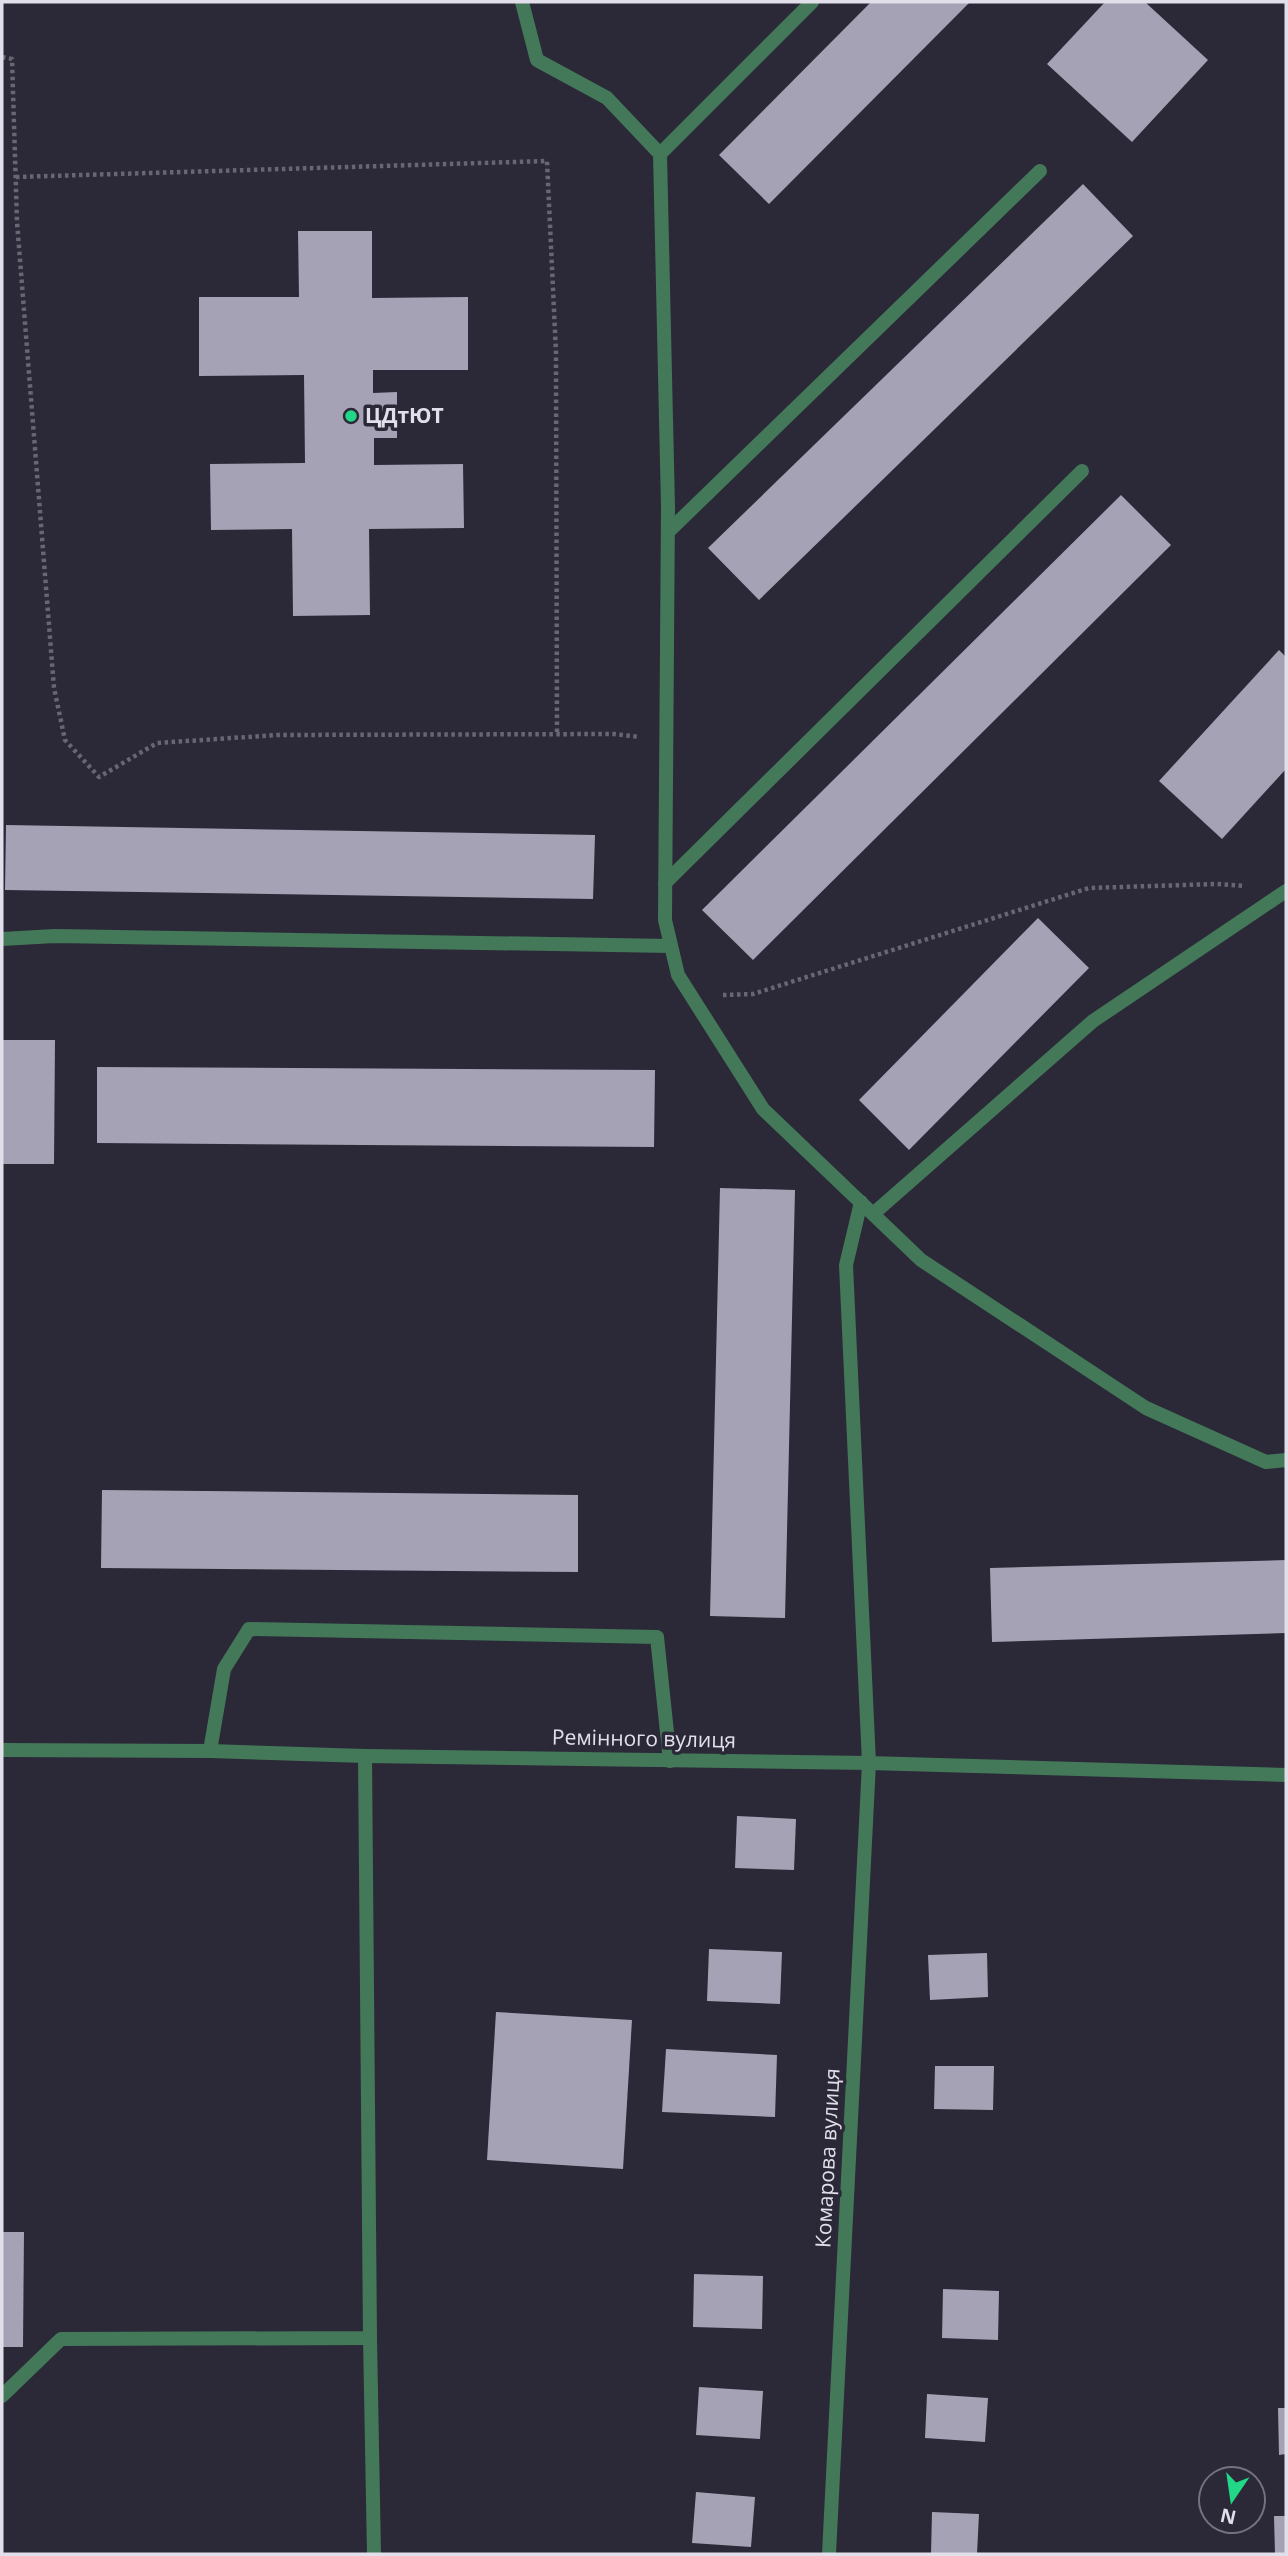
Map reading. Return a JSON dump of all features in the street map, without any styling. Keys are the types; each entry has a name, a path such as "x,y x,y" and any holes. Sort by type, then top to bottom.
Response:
{"street":[{"path":"522,2 537,60 607,98 660,154 668,532 664,920 678,975 763,1109 921,1260 1146,1408 1266,1462 1286,1460"},
{"path":"660,154 812,2"},
{"path":"668,532 1040,171"},
{"path":"665,883 1082,471"},
{"path":"873,1214 1093,1021 1286,891"},
{"path":"2,939 55,936 671,946"},
{"name":"Комарова вулиця","path":"830,2554 869,1763 846,1265 861,1202"},
{"path":"210,1751 224,1669 249,1629 657,1637 670,1761"},
{"name":"Ремінного вулиця","path":"2,1750 210,1751 365,1756 869,1763 1286,1775"},
{"path":"365,1756 374,2554"},
{"path":"2,2396 61,2339 370,2338"}],"path":[{"path":"2,57 12,60 16,177 54,688 65,740 99,776 157,743 277,735 614,734 666,741"},
{"path":"16,177 547,161 556,353 557,734"},
{"path":"691,995 753,994 1089,888 1216,884 1251,887"}],"building":[{"path":"871,2 970,2 769,204 719,155"},
{"path":"1105,2 1145,2 1208,60 1132,142 1047,64"},
{"path":"1083,184 1133,236 759,600 708,548"},
{"name":"ЦДтЮТ","path":"298,231 372,231 372,298 468,297 468,370 373,370 373,393 397,392 397,438 374,438 374,465 463,464 464,528 369,529 370,615 293,616 292,529 211,530 210,464 305,463 304,375 199,376 199,297 299,297"},
{"path":"1121,495 1171,545 753,960 702,910"},
{"path":"1279,650 1286,657 1286,769 1222,839 1159,781"},
{"path":"6,825 595,835 593,899 5,890"},
{"path":"1038,918 1089,968 909,1150 859,1100"},
{"path":"2,1040 55,1040 54,1164 2,1164"},
{"path":"97,1067 655,1070 654,1147 97,1143"},
{"path":"720,1188 795,1190 785,1618 710,1616"},
{"path":"102,1490 578,1495 578,1572 101,1568"},
{"path":"1286,1560 1286,1633 992,1642 990,1568"},
{"path":"737,1816 796,1819 794,1870 735,1868"},
{"path":"709,1949 782,1952 780,2004 707,2001"},
{"path":"987,1953 988,1997 930,2000 928,1955"},
{"path":"496,2012 632,2020 623,2169 487,2160"},
{"path":"666,2049 777,2055 775,2117 662,2112"},
{"path":"935,2066 994,2066 993,2110 934,2109"},
{"path":"2,2232 24,2232 23,2347 2,2347"},
{"path":"694,2274 763,2276 762,2329 693,2327"},
{"path":"943,2289 999,2291 998,2340 942,2338"},
{"path":"699,2387 763,2391 760,2439 696,2435"},
{"path":"927,2394 988,2398 985,2442 925,2438"},
{"path":"1278,2408 1286,2408 1286,2454 1279,2455"},
{"path":"696,2492 755,2497 751,2547 692,2543"},
{"path":"932,2512 979,2514 977,2554 931,2554"},
{"path":"1274,2516 1286,2516 1286,2554 1275,2554"}],"place":[{"name":"ЦДтЮТ","path":"351,416"}]}
